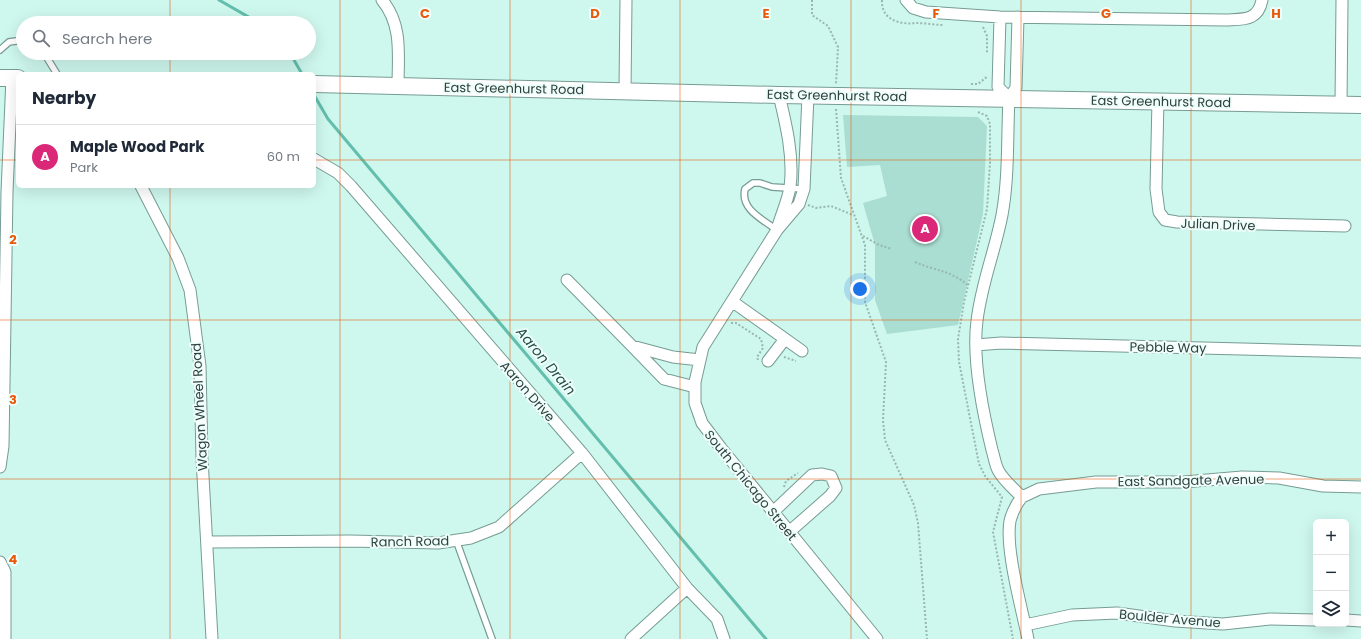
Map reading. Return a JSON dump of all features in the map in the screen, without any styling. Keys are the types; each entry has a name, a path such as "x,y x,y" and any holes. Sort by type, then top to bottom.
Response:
{"main road":[{"name":"East Greenhurst Road","path":"316,84 780,95 835,93 1361,105"}],"street":[{"path":"382,0 395,21 398,36 398,86"},
{"path":"625,91 626,0"},
{"path":"906,0 912,8 926,12 1000,18 1226,20 1251,18 1260,9 1262,0"},
{"path":"1341,104 1342,0"},
{"path":"1000,18 998,87 1009,98"},
{"path":"1018,18 1016,88 1009,98 1006,179 1002,215 995,248 983,284 976,322 976,345 979,383 989,437 998,470 1022,497 1018,502 1010,521 1010,542 1028,639"},
{"path":"0,467 3,446 10,78"},
{"name":"South Chicago Street","path":"777,230 790,187 788,138 780,95"},
{"name":"South Chicago Street","path":"808,95 804,188 799,204 777,230 733,302 703,347 695,387 695,403 702,423 877,639"},
{"name":"Julian Drive","path":"1158,100 1156,189 1159,212 1165,220 1254,226 1345,226"},
{"name":"Aaron Drive","path":"316,160 338,173 351,186 582,453 687,588 717,619 724,639"},
{"name":"Wagon Wheel Road","path":"142,188 178,258 190,290 200,366 202,458 212,639"},
{"path":"567,280 664,379 695,387"},
{"path":"733,302 785,340 800,356"},
{"path":"763,362 785,340"},
{"name":"Pebble Way","path":"976,345 1009,343 1361,352"},
{"path":"632,346 673,357 700,360"},
{"name":"Ranch Road","path":"207,542 350,541 438,543 471,538 499,527 582,453"},
{"path":"773,512 812,474 831,476 836,488 830,496 789,532"},
{"name":"East Sandgate Avenue","path":"1022,497 1039,489 1096,482 1184,482 1242,477 1279,478 1323,486 1361,487"},
{"path":"0,562 5,572 5,639"},
{"path":"631,639 687,588"},
{"name":"Boulder Avenue","path":"1025,625 1072,615 1117,613 1175,621 1223,624 1270,618 1313,620"},
{"path":"1349,620 1361,621"}],"lane":[{"path":"0,50 9,42 16,41"},
{"path":"48,60 56,72"},
{"path":"777,230 745,205 743,197 745,189 753,183 804,188"},
{"path":"456,540 492,639"}],"path":[{"path":"812,0 812,15 828,26 838,47 835,93 841,178 865,245 866,302 886,362 883,420 885,440 914,505 918,523 927,639"},
{"path":"882,0 886,14 893,21 910,25 915,23 946,25"},
{"path":"977,26 983,27 987,36 987,58"},
{"path":"964,85 978,84 988,76 988,70"},
{"path":"835,93 841,110"},
{"path":"974,112 987,116 990,124 990,163 987,210 960,324 959,362 978,464 985,476 1002,497 993,532 1013,639"},
{"path":"799,204 805,204 816,208 831,206 854,215"},
{"path":"862,235 878,245 892,249"},
{"path":"915,262 947,271 969,286"},
{"path":"728,323 736,324 761,339 762,348 757,357 763,362"},
{"path":"780,358 784,356 800,356"},
{"path":"783,490 786,481 802,470"}],"shaded area":[{"path":"843,115 978,117 987,126 983,214 958,325 887,334 875,300 875,245 863,203 887,196 880,165 847,167"}],"waterway":[{"name":"Aaron Drain","path":"219,0 247,16"},
{"name":"Aaron Drain","path":"294,60 301,72"},
{"name":"Aaron Drain","path":"316,98 328,119 766,639"}],"place":[{"name":"Maple Wood Park","path":"925,229"}]}
